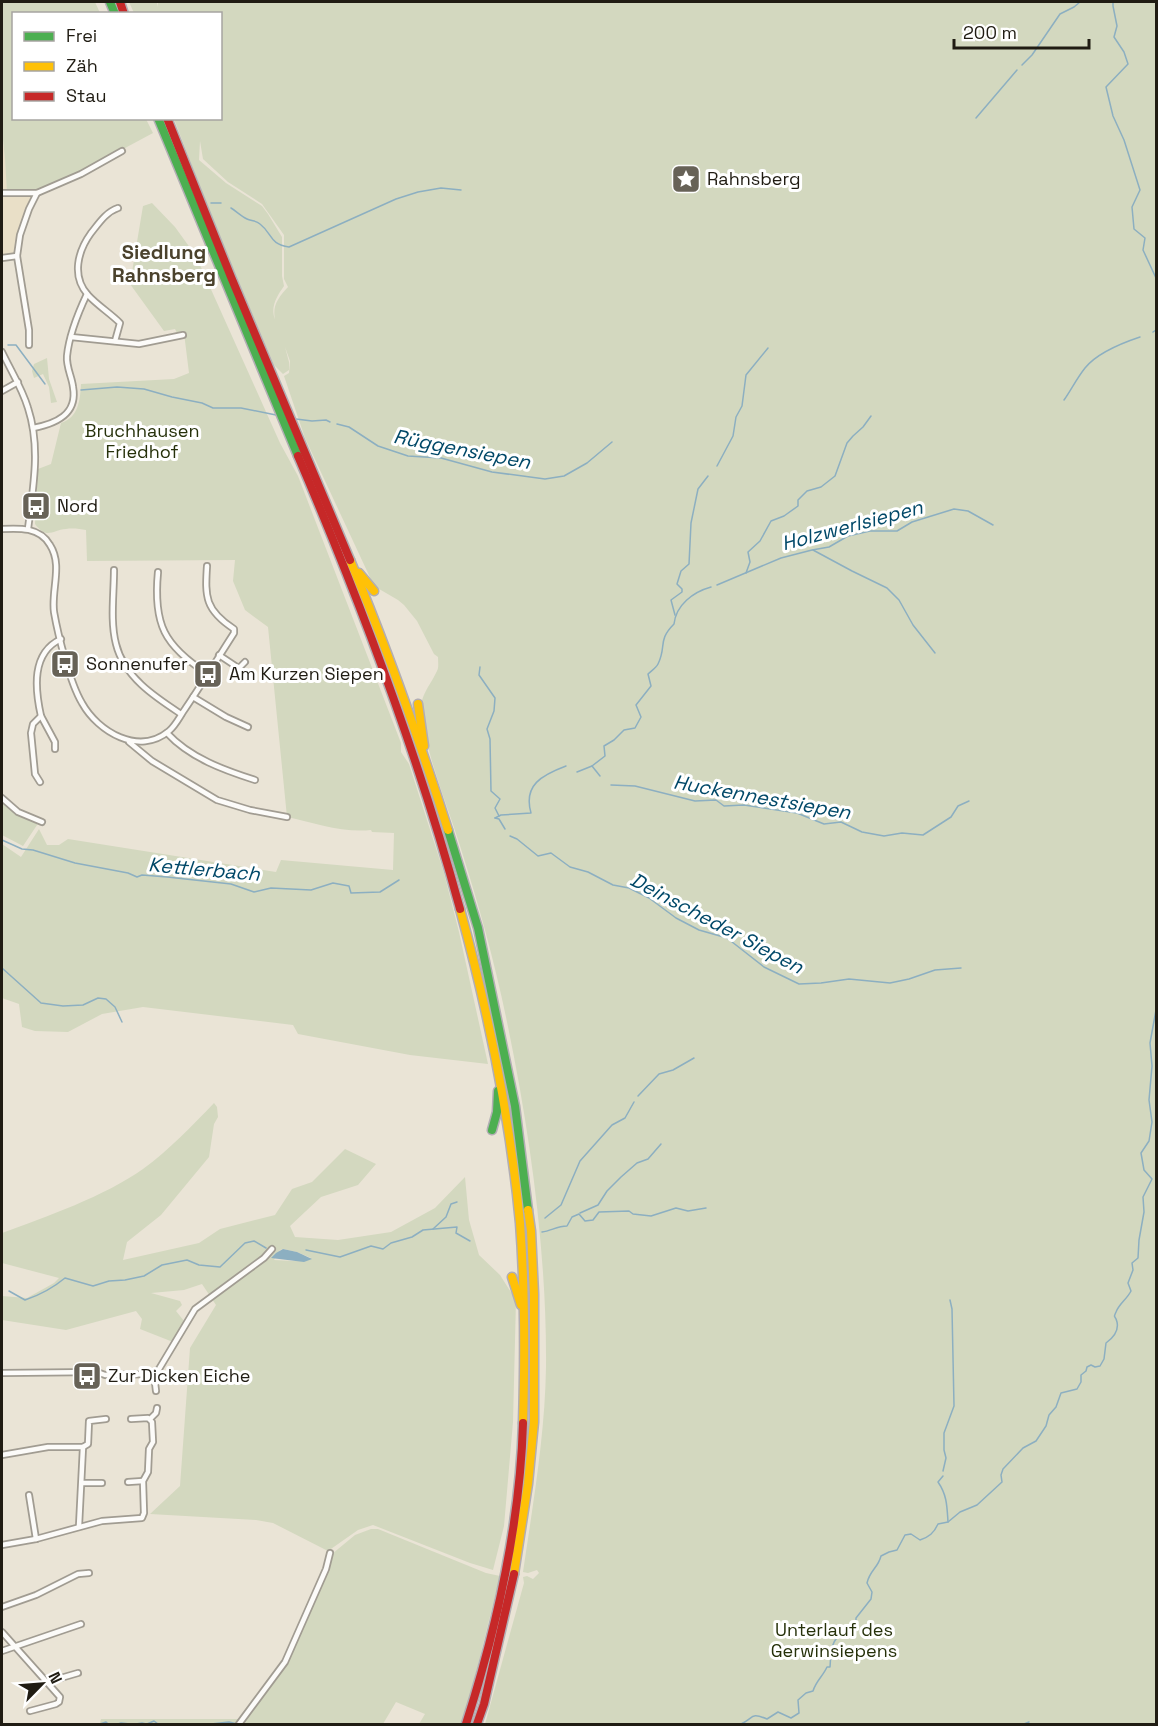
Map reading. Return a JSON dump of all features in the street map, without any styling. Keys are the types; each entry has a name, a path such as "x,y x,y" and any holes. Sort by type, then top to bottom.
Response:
{"highway":[{"path":"159,120 297,443 339,532 429,770 478,928 515,1106 531,1231 534,1294 534,1422 516,1565 484,1704 477,1725"},
{"path":"168,120 267,374"},
{"path":"297,443 415,758 441,840 468,932 498,1066 515,1175 522,1239 526,1352 520,1484 498,1607 466,1725"},
{"path":"339,532 359,573 374,591"},
{"path":"418,704 429,770"},
{"path":"492,1130 497,1112 498,1066"},
{"path":"512,1277 521,1301 526,1352"}],"street":[{"path":"2,193 37,193 81,174 122,152"},
{"path":"29,345 29,330 17,256 20,235 37,193"},
{"path":"115,341 120,326 119,322 87,294 78,273 78,261 81,249 103,219 118,208"},
{"path":"2,258 17,256"},
{"path":"33,428 58,421 72,404 74,390 67,361 78,312 87,294"},
{"path":"71,337 141,344 183,335"},
{"path":"2,352 18,382 29,409 33,428 36,459 28,529"},
{"path":"2,391 18,382"},
{"path":"2,529 28,529 45,537 55,554 53,603 61,639 80,700 94,718 111,732 127,740 152,761 217,800 250,810 287,817"},
{"path":"127,740 147,741 167,733 235,631 217,616 209,603 206,592 207,566"},
{"path":"114,570 113,626 119,653 129,670 143,686 181,714"},
{"path":"158,572 157,607 164,630 177,651 208,674"},
{"path":"55,749 55,742 41,716 36,684 39,664 46,650 61,639"},
{"path":"220,653 237,667 245,662"},
{"path":"193,697 219,714 248,727"},
{"path":"40,782 35,774 31,734 33,724 41,716"},
{"path":"167,733 181,747 207,762 255,780"},
{"path":"2,798 18,812 42,822"},
{"path":"156,1391 154,1374 195,1309 272,1250"},
{"path":"2,1373 36,1371 97,1372 105,1375 154,1374"},
{"path":"130,1419 150,1419 156,1413 157,1408"},
{"path":"2,1455 48,1447 83,1447 88,1444 89,1421 106,1419"},
{"path":"2,1545 36,1539 102,1521 142,1518 144,1513 143,1481 148,1472 149,1449 153,1442 150,1419"},
{"path":"79,1526 83,1447"},
{"path":"128,1482 143,1481"},
{"path":"82,1483 102,1483"},
{"path":"29,1495 36,1539"},
{"path":"240,1723 285,1662 326,1569 330,1553"},
{"path":"2,1607 36,1595 78,1574 89,1573"},
{"path":"2,1652 81,1624"},
{"path":"2,1632 59,1696 59,1702 56,1704 30,1711"},
{"path":"47,1682 78,1673"}],"shaded area":[{"path":"2,130 7,185 34,195 23,218 16,255 2,257"}],"green space":[{"path":"2,2 95,2 100,12 12,12 12,120 146,120 153,133 44,190 7,192 2,130"},
{"name":"Unterlauf des Gerwinsiepens","path":"129,2 157,2 158,7 158,2 1156,2 1156,1724 485,1724 524,1583 523,1577 533,1579 539,1573 537,1570 523,1572 543,1418 546,1324 536,1193 523,1106 507,1022 480,913 428,748 421,708 422,700 438,669 438,657 434,654 417,621 404,605 374,586 305,438 284,376 289,373 290,361 285,347 289,370 283,374 274,365 217,231 174,120 222,120 222,12 134,12","holes":["200,141 203,159 228,182 262,204 284,235 284,279 288,287 275,305 274,314 274,306 284,286 282,237 262,206 226,183 199,160"]},
{"name":"Bruchhausen Friedhof","path":"152,203 175,227 196,256 280,443 298,476 401,743 401,752 409,764 444,873 488,1064 410,1055 298,1034 293,1025 143,1007 102,1014 68,1032 35,1031 22,1027 19,1004 2,998 2,844 21,857 39,829 47,845 59,845 68,839 276,872 281,860 393,870 394,833 339,829 287,817 268,627 245,610 233,581 235,560 87,561 86,530 69,529 46,533 35,524 38,469 51,464 61,423 72,417 75,412 79,402 81,384 174,379 189,373 184,333 177,333 175,329 164,331 130,284 143,206"},
{"path":"47,358 49,379 57,402 51,403 49,387 43,374 34,378 32,371 34,364"},
{"path":"2,796 17,809 41,819 23,846 2,835"},
{"path":"214,1103 218,1117 214,1124 209,1157 161,1215 127,1242 123,1260 199,1243 220,1229 275,1215 292,1189 312,1182 345,1149 376,1164 358,1185 321,1197 290,1226 295,1237 338,1240 391,1232 435,1208 465,1177 469,1220 479,1255 500,1275 516,1300 513,1422 504,1526 493,1570 373,1525 358,1530 328,1551 273,1523 150,1514 180,1486 190,1348 216,1305 202,1284 184,1290 151,1293 180,1301 182,1305 176,1311 184,1321 173,1342 140,1329 142,1319 136,1311 66,1330 2,1320 2,1296 27,1298 59,1278 2,1263 2,1233 75,1205 128,1179 162,1154","holes":["280,1250 297,1252 311,1258 293,1261 274,1260"]},
{"path":"378,1529 486,1573 500,1576 462,1724 419,1724 425,1714 396,1702 383,1724 241,1724 287,1662 332,1554 355,1535"},
{"path":"101,1719 242,1719 237,1724 87,1724 100,1723"}],"water":[{"path":"283,1249 312,1259 304,1262 271,1258"}],"waterway":[{"path":"1022,65 1032,55 1060,14 1080,2"},
{"path":"1113,2 1117,26 1114,37 1124,52 1128,64 1106,87 1113,116 1124,140 1140,190 1132,207 1134,229 1145,238 1143,250 1156,278"},
{"path":"976,118 1017,70"},
{"path":"231,208 247,219 258,223 278,244 289,247 396,199 441,188 461,190"},
{"path":"211,203 221,203"},
{"path":"1064,400 1082,372 1096,358 1110,349 1140,337"},
{"path":"8,345 16,345 45,384"},
{"path":"717,466 733,436 736,417 742,406 746,375 768,348"},
{"name":"Rüggensiepen","path":"81,390 117,387 144,389 202,403 213,408 241,408 276,415"},
{"path":"746,573 750,562 748,552 760,541 771,521 784,516 798,506 798,500 807,491 821,487 835,476 847,443 871,416"},
{"name":"Rüggensiepen","path":"296,419 330,422"},
{"name":"Rüggensiepen","path":"337,424 349,427 378,446 408,456 441,458 492,472 545,479 564,476 587,463 612,442"},
{"path":"675,615 671,600 682,592 677,584 681,571 689,564 691,523 698,489 708,476"},
{"name":"Holzwerlsiepen","path":"717,585 781,558 829,547 848,536 870,531 897,531 912,522 954,509 968,511 993,525"},
{"path":"813,550 887,588 899,600 913,625 935,653"},
{"name":"Kettlerbach","path":"577,772 592,766 605,756 604,746 624,730 635,728 641,717 636,705 651,686 648,674 658,664 664,639 674,624 678,611 686,600 711,587"},
{"path":"480,667 479,675 495,698 494,711 487,729 490,739 491,791 500,799 495,808 499,816"},
{"name":"Kettlerbach","path":"495,818 501,815 531,813 530,795 536,782 549,773 566,766"},
{"name":"Huckennestsiepen","path":"592,766 600,776"},
{"name":"Huckennestsiepen","path":"611,785 635,786 695,801 716,800 724,806 744,805 797,813 824,824 841,822 862,832 884,836 902,833 923,835 951,817 958,806 969,801"},
{"name":"Deinscheder Siepen","path":"495,818 499,819 505,829"},
{"name":"Deinscheder Siepen","path":"510,836 538,856 551,853 570,867 588,872 613,885 629,888 649,898 676,918 699,930 727,938 764,967 799,984 849,979 890,983 935,970 961,968"},
{"name":"Kettlerbach","path":"2,840 22,849 137,877 142,875 231,884 254,892 271,888 311,890 333,883 349,886 351,893 380,892 399,880"},
{"path":"2,968 41,1003 63,1006 83,1005 98,998 106,999 115,1007 122,1022"},
{"path":"741,1724 755,1716 767,1719 778,1712 791,1718 799,1713 798,1700 806,1693 813,1691 827,1667 830,1667 835,1640 856,1628 856,1618 871,1599 872,1592 867,1583 881,1556 897,1550 905,1535 911,1534 920,1540 923,1539 929,1536 938,1524 948,1522 960,1512 977,1505 1002,1482 1003,1469 1023,1448 1036,1441 1046,1426 1049,1415 1056,1407 1061,1393 1077,1389 1081,1382 1081,1375 1087,1367 1100,1366 1104,1359 1106,1343 1113,1337 1117,1328 1114,1316 1131,1291 1128,1283 1133,1270 1132,1263 1138,1258 1144,1212 1143,1197 1152,1179 1144,1170 1141,1153 1149,1141 1152,1122 1149,1100 1152,1066 1150,1043 1156,1010"},
{"path":"638,1096 659,1074 673,1070 694,1058"},
{"path":"545,1218 561,1205 580,1161 612,1125 625,1118 634,1102"},
{"path":"580,1213 598,1205 607,1191 621,1177 637,1163 648,1159 661,1144"},
{"path":"433,1229 446,1217 451,1204 457,1202"},
{"path":"542,1232 567,1226 572,1217 579,1214 585,1221 593,1220 599,1212 629,1211 633,1214 651,1216 676,1208 688,1211 706,1208"},
{"path":"306,1250 340,1257 371,1246 383,1249 391,1243 412,1237 423,1230 457,1227 456,1233 470,1241"},
{"path":"9,1291 25,1300 46,1291 65,1278 93,1286 109,1281 144,1276 162,1265 187,1260 199,1265 220,1267 245,1243 254,1241 266,1248"},
{"path":"943,1471 946,1458 944,1433 954,1406 950,1300"},
{"path":"943,1476 938,1482 945,1496 948,1522"},
{"path":"147,1724 154,1721 158,1724"},
{"path":"100,1724 106,1722 108,1724"},
{"path":"211,1724 229,1722 237,1724"},
{"path":"1024,1724 1029,1722"},
{"path":"118,1724 130,1724"},
{"path":"136,1724 146,1724"},
{"path":"176,1724 198,1724"}],"traffic: fast":[{"path":"110,2 114,12"},
{"path":"159,120 298,456"},
{"path":"448,830 478,928 515,1106 528,1210"},
{"path":"492,1130 497,1112 498,1091"}],"traffic: slow":[{"path":"350,560 402,694 448,830"},
{"path":"359,573 374,591"},
{"path":"418,704 424,746"},
{"path":"460,909 497,1064 516,1183 524,1298 523,1423"},
{"path":"514,1574 528,1484 534,1422 534,1294 528,1210"},
{"path":"512,1277 521,1305"}],"traffic: jam":[{"path":"120,2 123,12"},
{"path":"168,120 350,560"},
{"path":"298,456 387,680 426,794 460,909"},
{"path":"466,1724 488,1651 505,1576 517,1500 523,1423"},
{"path":"477,1724 484,1704 514,1574"}],"place":[{"name":"Rahnsberg","path":"686,179"},
{"name":"Nord","path":"36,506"},
{"name":"Sonnenufer","path":"65,664"},
{"name":"Am Kurzen Siepen","path":"208,674"},
{"name":"Zur Dicken Eiche","path":"87,1376"}],"district":[{"name":"Siedlung Rahnsberg","path":"164,264"}]}
